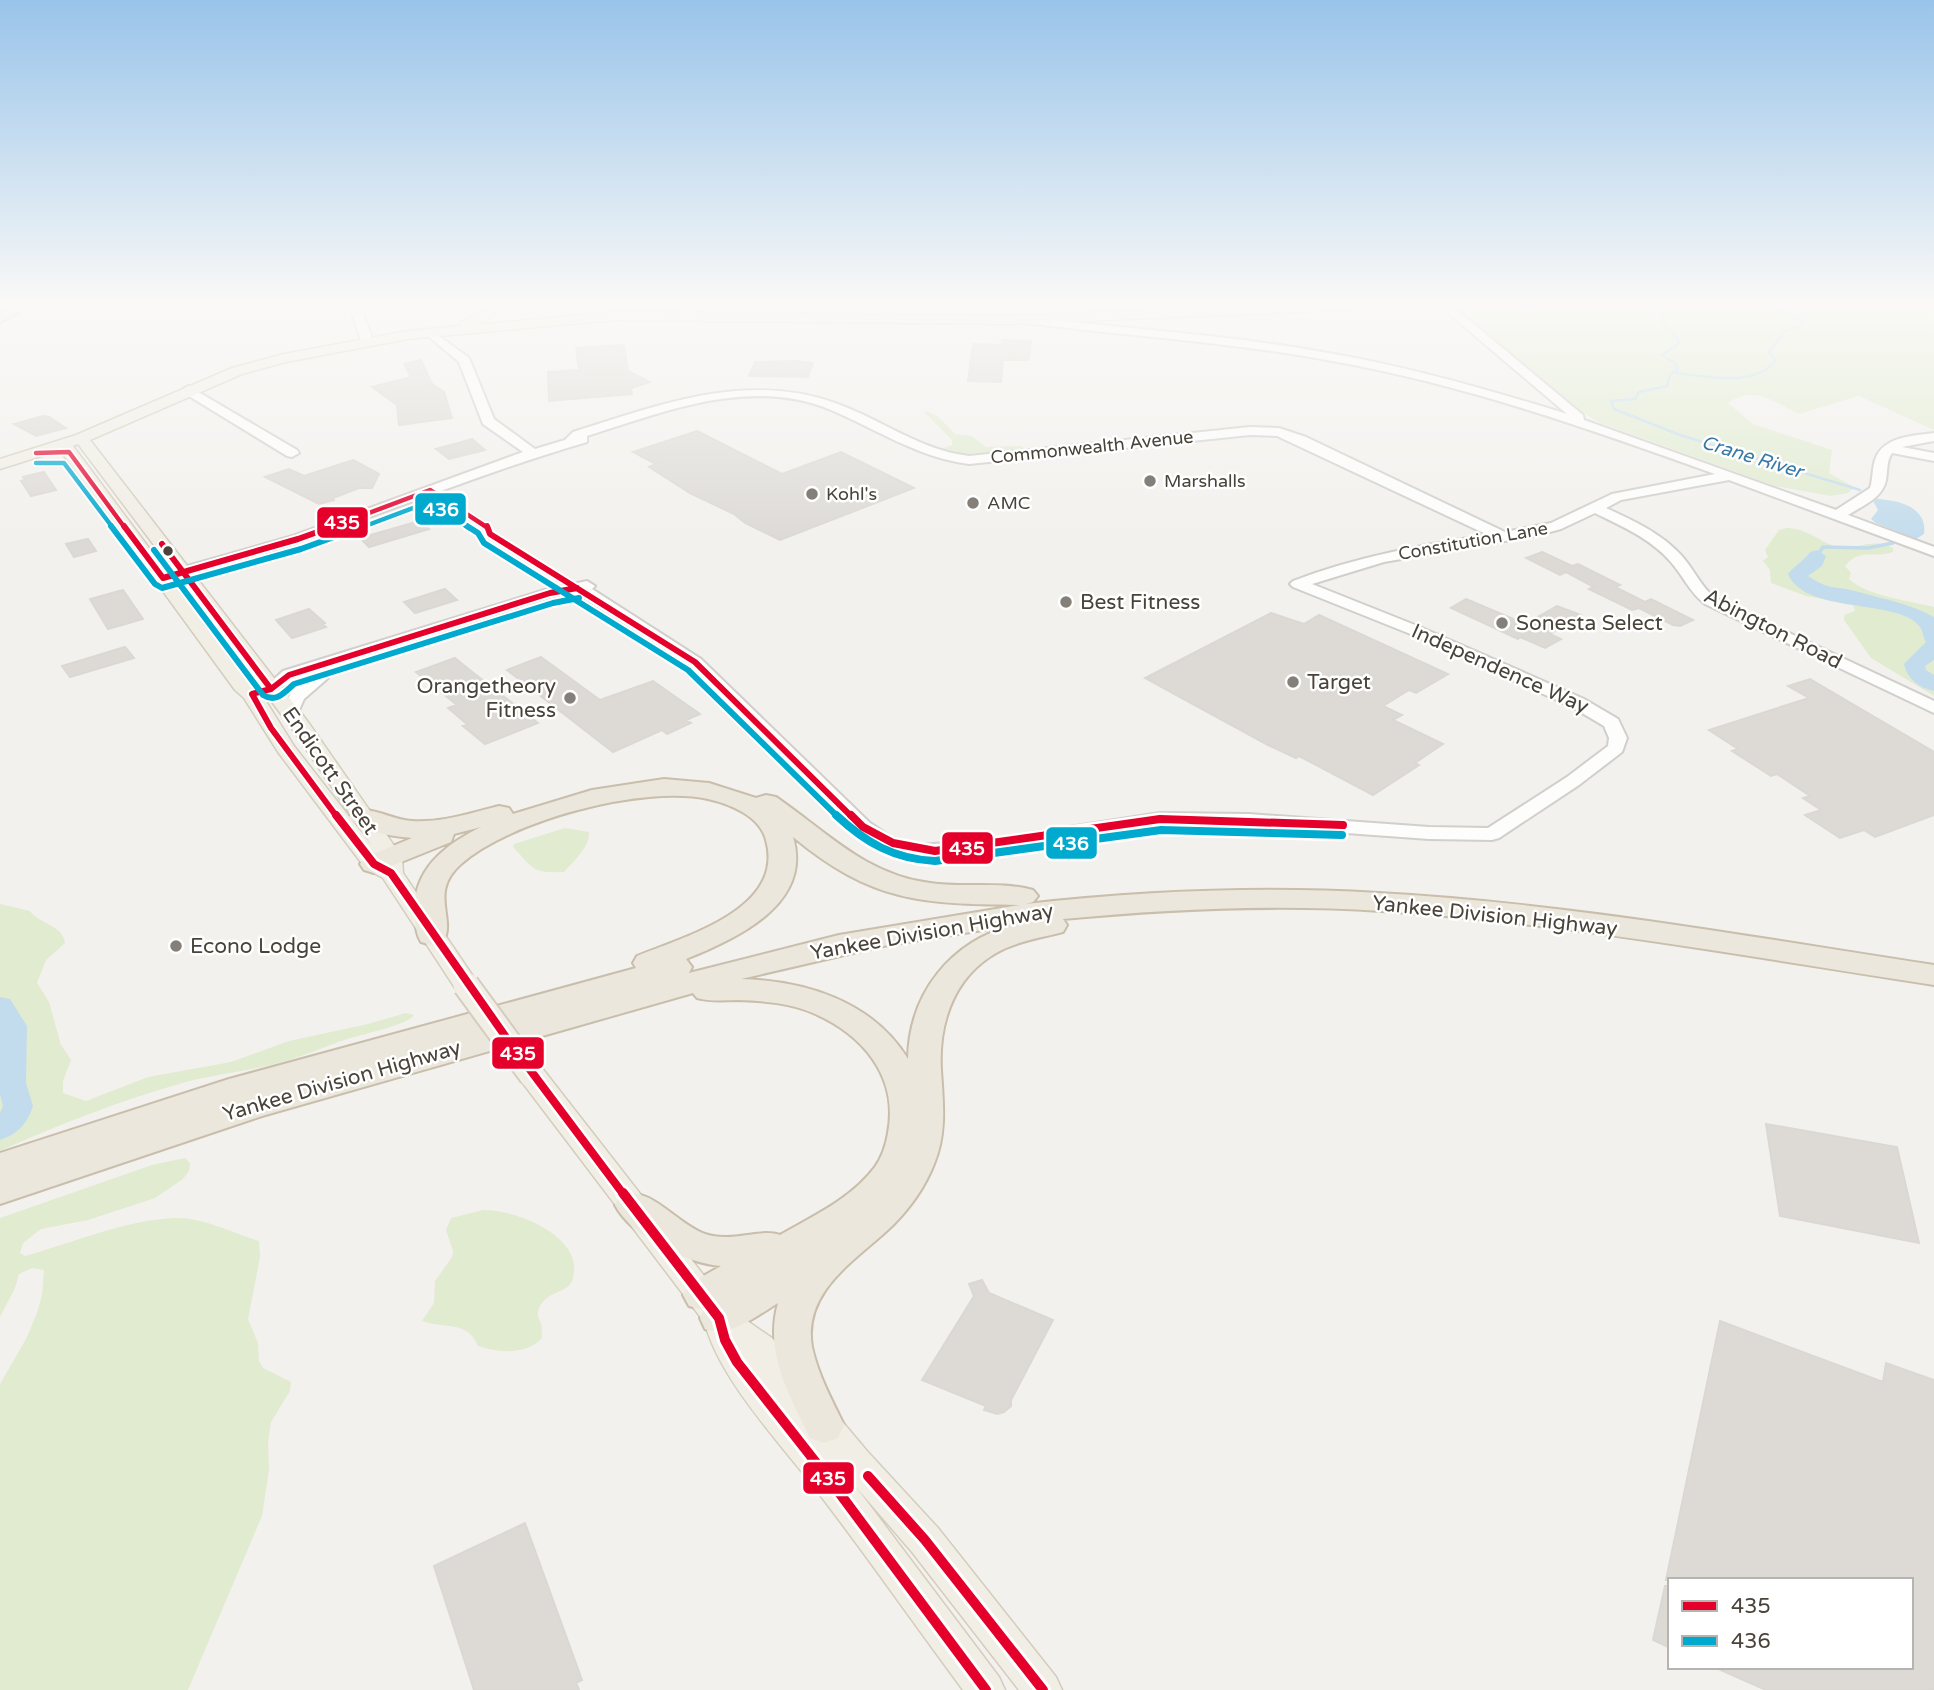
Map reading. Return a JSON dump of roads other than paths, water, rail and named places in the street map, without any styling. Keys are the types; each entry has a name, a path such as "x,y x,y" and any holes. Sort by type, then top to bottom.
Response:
{"highway":[{"path":"385,864 482,828 617,784 671,779 714,783 750,794 768,804 832,854 869,877 928,894 1023,896"},
{"path":"363,817 392,828 424,831 482,828 635,790 662,787 689,788 731,797 761,813 779,834 784,857 783,868 770,896 756,910 714,935 582,1003"},
{"path":"432,935 429,902 433,878 449,858 482,828"},
{"name":"Yankee Division Highway","path":"0,1190 227,1114 582,1003 853,923 1023,896 1121,886 1262,882 1446,890 1569,905 1934,958"},
{"name":"Yankee Division Highway","path":"0,1166 229,1091 582,1003 857,942 971,921 1052,911 1246,899 1447,907 1526,915 1934,975"},
{"path":"710,1307 895,1200 908,1183 924,1147 928,1102 924,1045 931,1010 950,979 992,943 1040,928 1152,903"},
{"path":"582,1003 753,989 797,996 825,1005 870,1033 896,1063 905,1084 908,1102 905,1136 891,1171 833,1238 817,1272 803,1290 794,1310 791,1333 793,1354 800,1379 824,1426"},
{"path":"633,1205 682,1241 720,1253 759,1250 833,1238"}],"main road":[{"path":"0,464 36,453 67,448 81,438 202,385"},
{"name":"Endicott Street","path":"81,438 110,473 242,686 262,691 290,713 363,817 385,864"},
{"name":"Endicott Street","path":"67,448 89,478 173,575"},
{"path":"89,478 110,473"},
{"name":"Endicott Street","path":"262,691 285,748 385,864 466,985 532,1075 710,1307 737,1362 832,1483 986,1690"},
{"name":"Endicott Street","path":"710,1307 761,1348 824,1426 925,1540 1043,1690"}],"street":[{"path":"474,385 488,421 533,453"},
{"path":"1456,385 1601,430 1934,552"},
{"path":"1539,385 1570,411 1601,430"},
{"path":"188,390 292,453"},
{"name":"Commonwealth Avenue","path":"173,575 298,539 533,453 672,408 733,393 776,391 834,407 930,454 969,460 1250,431 1279,432 1504,537"},
{"path":"1548,413 1570,411"},
{"path":"1837,516 1878,486 1881,459 1888,448 1904,441 1934,437"},
{"path":"1888,448 1934,457"},
{"name":"Constitution Lane","path":"1298,584 1383,558 1556,526 1594,507 1627,495 1728,476"},
{"path":"1762,488 1813,499 1844,500 1868,495"},
{"name":"Abington Road","path":"1594,507 1654,540 1676,559 1697,592 1710,601 1934,708"},
{"name":"Independence Way","path":"585,586 671,634 687,656 863,827 885,842 920,850 986,846 1160,820 1249,820 1429,833 1492,834 1573,781 1616,748 1618,738 1612,723 1584,706 1414,630 1298,584"},
{"path":"262,691 289,675 550,593 585,586"},
{"path":"262,691 291,687 320,678 561,597 585,586"},
{"path":"290,713 297,694 320,678"}],"water":[{"path":"1877,499 1902,503 1916,511 1924,525 1924,534 1916,539 1876,523 1871,519 1878,510 1873,501"}],"waterway":[{"name":"Crane River","path":"1667,385 1639,392 1635,399 1611,401 1614,409 1680,435 1860,490"},
{"name":"Crane River","path":"1817,556 1823,547 1868,548 1893,543"},
{"name":"Crane River","path":"1817,556 1815,562 1798,574 1800,579 1823,594 1850,596 1868,603 1905,609 1929,623 1934,639"},
{"name":"Crane River","path":"1934,645 1927,655 1914,664 1916,673 1934,685"},
{"path":"0,1006 13,1026 11,1083 18,1106 14,1118 0,1129"}],"place":[{"name":"Marshalls","path":"1150,481"},
{"name":"Kohl's","path":"812,494"},
{"name":"AMC","path":"973,503"},
{"name":"Best Fitness","path":"1066,602"},
{"name":"Sonesta Select","path":"1502,623"},
{"name":"Target","path":"1293,682"},
{"name":"Orangetheory Fitness","path":"570,698"},
{"name":"Econo Lodge","path":"176,946"}]}
